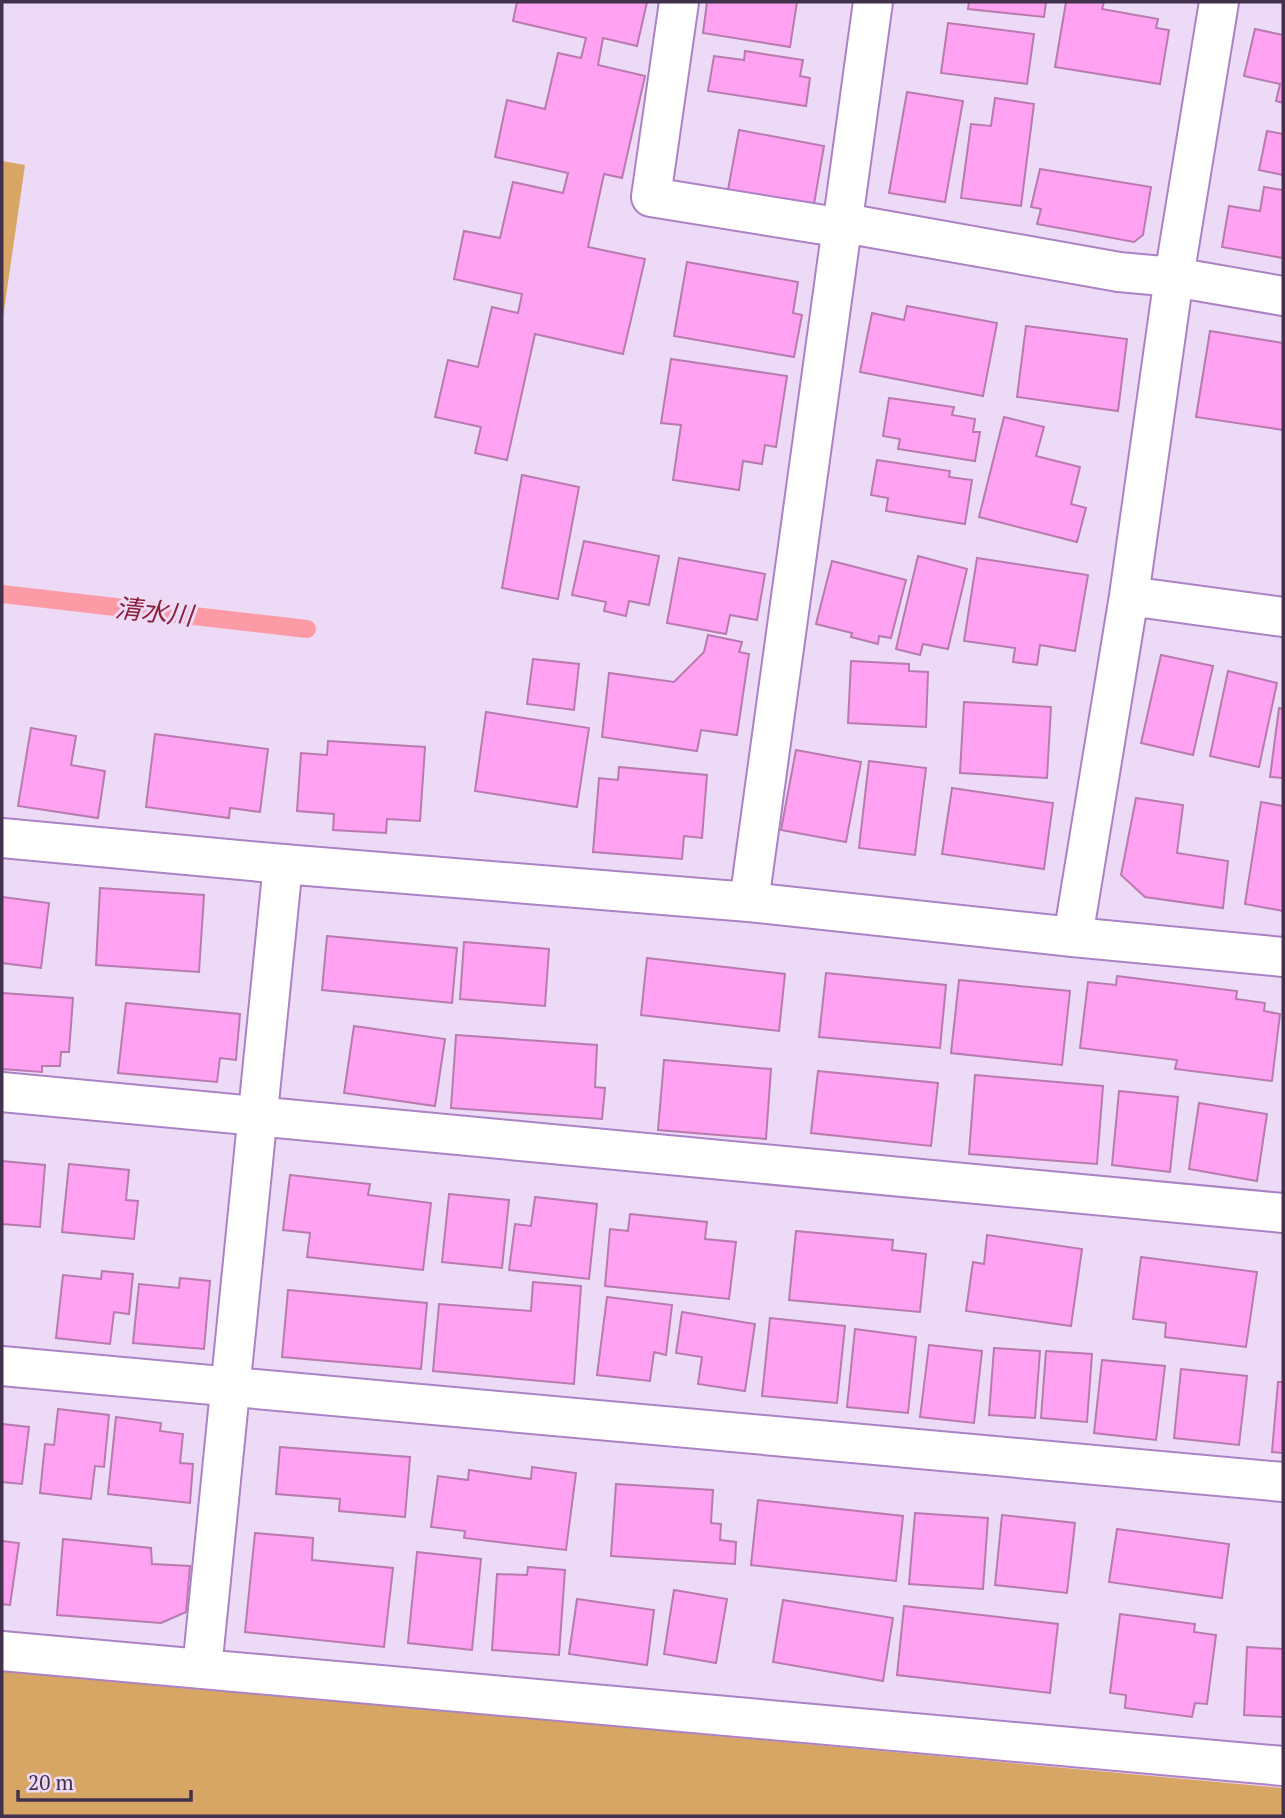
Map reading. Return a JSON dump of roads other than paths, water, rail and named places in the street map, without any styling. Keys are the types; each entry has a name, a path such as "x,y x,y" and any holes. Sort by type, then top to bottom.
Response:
{"street":[{"path":"679,2 651,197 844,225 1119,272 1174,277 1283,296"},
{"path":"749,902 873,2"},
{"path":"1073,937 1129,596 1174,277 1219,2"},
{"path":"1129,596 1283,617"},
{"path":"2,838 749,902 1283,957"},
{"path":"202,1669 283,864"},
{"path":"2,1092 258,1114 1283,1213"},
{"path":"2,1366 1283,1482"},
{"path":"2,1651 1283,1766"}],"waterway":[{"name":"清水川","path":"2,594 307,629"}]}
